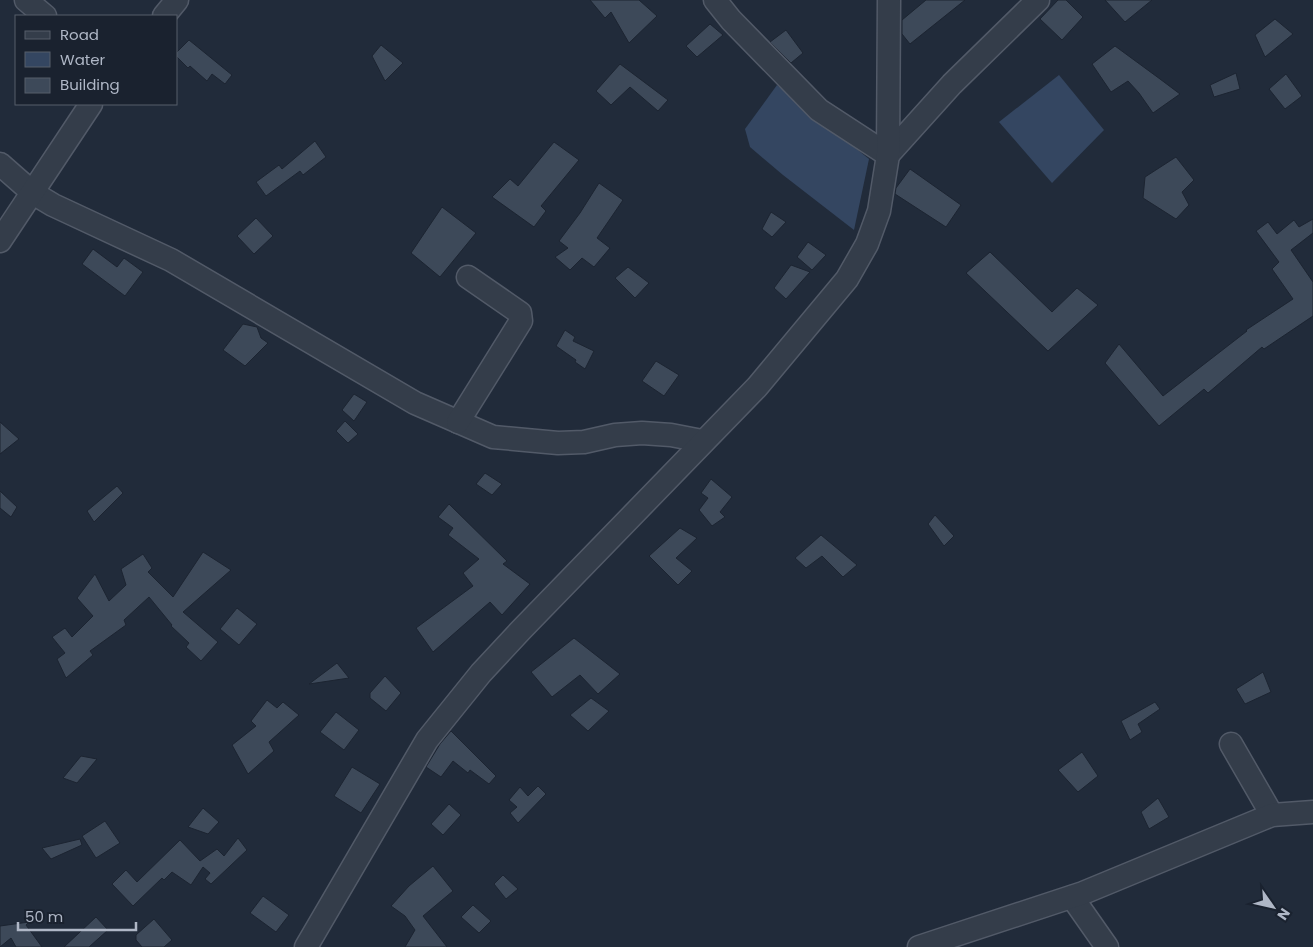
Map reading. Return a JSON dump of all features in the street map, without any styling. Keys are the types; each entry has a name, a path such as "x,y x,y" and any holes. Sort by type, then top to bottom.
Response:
{"street":[{"path":"26,0 44,15"},
{"path":"165,15 177,0"},
{"path":"715,0 731,20 819,110 888,156"},
{"path":"306,947 427,740 481,674 521,630 702,441 757,387 847,279 867,244 879,211 888,156 889,0"},
{"path":"888,156 952,84 1038,0"},
{"path":"0,241 90,105"},
{"path":"0,164 33,193 53,205 171,260 407,399 493,438 558,443 584,442 615,435 642,433 670,434 702,441"},
{"path":"458,422 520,321 520,313 468,277"},
{"path":"1231,744 1272,815"},
{"path":"920,947 1072,897 1272,815 1313,812"},
{"path":"1072,897 1107,947"}],"water":[{"path":"1059,75 1104,130 1052,183 999,122"},
{"path":"777,85 869,159 854,230 750,147 745,129"}],"building":[{"path":"590,0 639,0 657,16 629,43 611,12 605,18"},
{"path":"926,0 965,0 910,44 902,34 902,20"},
{"path":"1058,0 1066,0 1083,17 1062,40 1040,19"},
{"path":"1105,0 1152,0 1125,22"},
{"path":"1275,19 1293,34 1265,57 1255,35"},
{"path":"710,24 723,35 697,57 686,46"},
{"path":"786,30 803,53 791,63 770,42"},
{"path":"189,40 232,75 225,84 212,74 207,81 190,66 188,68 178,58 178,51"},
{"path":"381,45 403,63 385,81 372,56"},
{"path":"1115,46 1180,94 1153,113 1128,81 1111,92 1092,64"},
{"path":"620,64 668,100 658,111 630,87 611,105 596,91"},
{"path":"1236,73 1240,89 1214,97 1210,85"},
{"path":"1286,74 1302,96 1285,109 1269,89"},
{"path":"315,141 326,157 303,175 300,171 266,196 256,182 279,165 282,169"},
{"path":"554,142 579,160 541,206 546,211 534,227 492,197 510,179 518,186"},
{"path":"1176,157 1194,180 1182,192 1189,205 1176,219 1143,198 1145,177"},
{"path":"910,169 961,205 946,227 895,194 896,188"},
{"path":"599,183 623,200 597,238 610,248 594,267 582,258 570,270 555,257 568,248 559,241"},
{"path":"442,207 476,233 440,277 411,253"},
{"path":"771,212 786,222 772,237 762,229"},
{"path":"256,218 273,236 254,254 237,236"},
{"path":"1313,219 1313,233 1291,250 1313,282 1313,316 1264,349 1262,347 1208,393 1204,389 1159,426 1105,363 1119,344 1163,396 1246,330 1293,299 1272,269 1279,262 1256,231 1268,222 1277,234 1294,220 1299,227"},
{"path":"808,242 826,255 812,270 797,257"},
{"path":"93,249 117,267 124,258 143,272 125,296 82,264"},
{"path":"990,252 1052,312 1077,288 1098,305 1048,351 966,273"},
{"path":"791,265 810,272 786,299 774,288"},
{"path":"628,267 649,283 635,298 615,278"},
{"path":"243,324 257,327 261,338 268,343 245,366 223,350"},
{"path":"565,330 575,337 573,341 594,351 585,369 556,346"},
{"path":"656,361 679,375 664,396 642,381"},
{"path":"354,394 367,402 354,421 342,410"},
{"path":"345,421 358,434 348,443 336,431"},
{"path":"0,422 19,439 0,454"},
{"path":"485,473 502,484 492,495 476,484"},
{"path":"711,479 732,497 720,512 725,517 712,526 699,510 708,498 701,493"},
{"path":"117,486 123,493 94,522 87,511"},
{"path":"0,491 17,507 11,517 0,508"},
{"path":"449,504 507,561 503,564 530,584 502,615 490,602 433,652 416,628 473,586 463,573 479,559 448,535 453,528 438,517"},
{"path":"935,515 954,536 944,546 928,524"},
{"path":"680,528 697,538 676,558 692,571 678,585 649,556"},
{"path":"821,535 857,565 843,577 822,556 806,568 795,558"},
{"path":"203,552 231,570 183,612 218,642 201,661 186,647 189,643 171,626 149,597 124,620 126,625 90,651 93,655 66,678 57,659 65,653 52,637 65,628 72,637 93,616 77,598 95,574 109,601 126,585 121,569 143,554 152,568 148,572 173,597"},
{"path":"237,608 257,624 239,645 220,629"},
{"path":"574,638 620,674 598,694 580,675 552,697 531,672"},
{"path":"337,663 349,678 309,684"},
{"path":"1263,672 1271,692 1245,704 1236,689"},
{"path":"385,676 401,693 386,711 370,698 370,693"},
{"path":"591,698 609,711 588,731 570,715"},
{"path":"267,700 277,708 283,702 299,715 269,742 274,751 248,774 232,745 256,726 251,721"},
{"path":"1155,702 1160,709 1138,724 1142,732 1130,740 1121,721"},
{"path":"336,712 359,730 344,750 320,732"},
{"path":"451,731 496,776 489,784 470,770 468,773 453,761 441,777 426,767 440,744"},
{"path":"1082,752 1098,776 1078,792 1058,770"},
{"path":"81,756 97,759 77,783 63,778"},
{"path":"352,767 380,784 361,813 334,796"},
{"path":"538,786 546,794 518,823 510,813 517,807 509,800 520,787 528,796"},
{"path":"1158,798 1169,817 1149,829 1141,812"},
{"path":"449,804 461,815 443,835 431,824"},
{"path":"203,808 219,822 208,834 188,827"},
{"path":"105,821 120,843 96,858 82,836"},
{"path":"238,838 247,850 211,884 205,879 210,873 203,867 191,885 172,872 164,880 162,878 133,906 112,884 126,870 137,882 180,840 200,861 217,849 224,856"},
{"path":"80,839 82,845 51,859 42,848"},
{"path":"433,866 453,891 423,916 447,947 405,947 415,930 405,916 391,906 409,886"},
{"path":"503,875 518,889 506,899 494,884"},
{"path":"263,896 289,915 276,932 250,913"},
{"path":"473,905 491,921 479,933 461,917"},
{"path":"96,917 108,930 89,947 64,947"},
{"path":"154,919 172,940 164,947 142,947 136,940 136,935"},
{"path":"29,922 26,925 42,947 16,947 11,938 0,947 0,926"}]}
